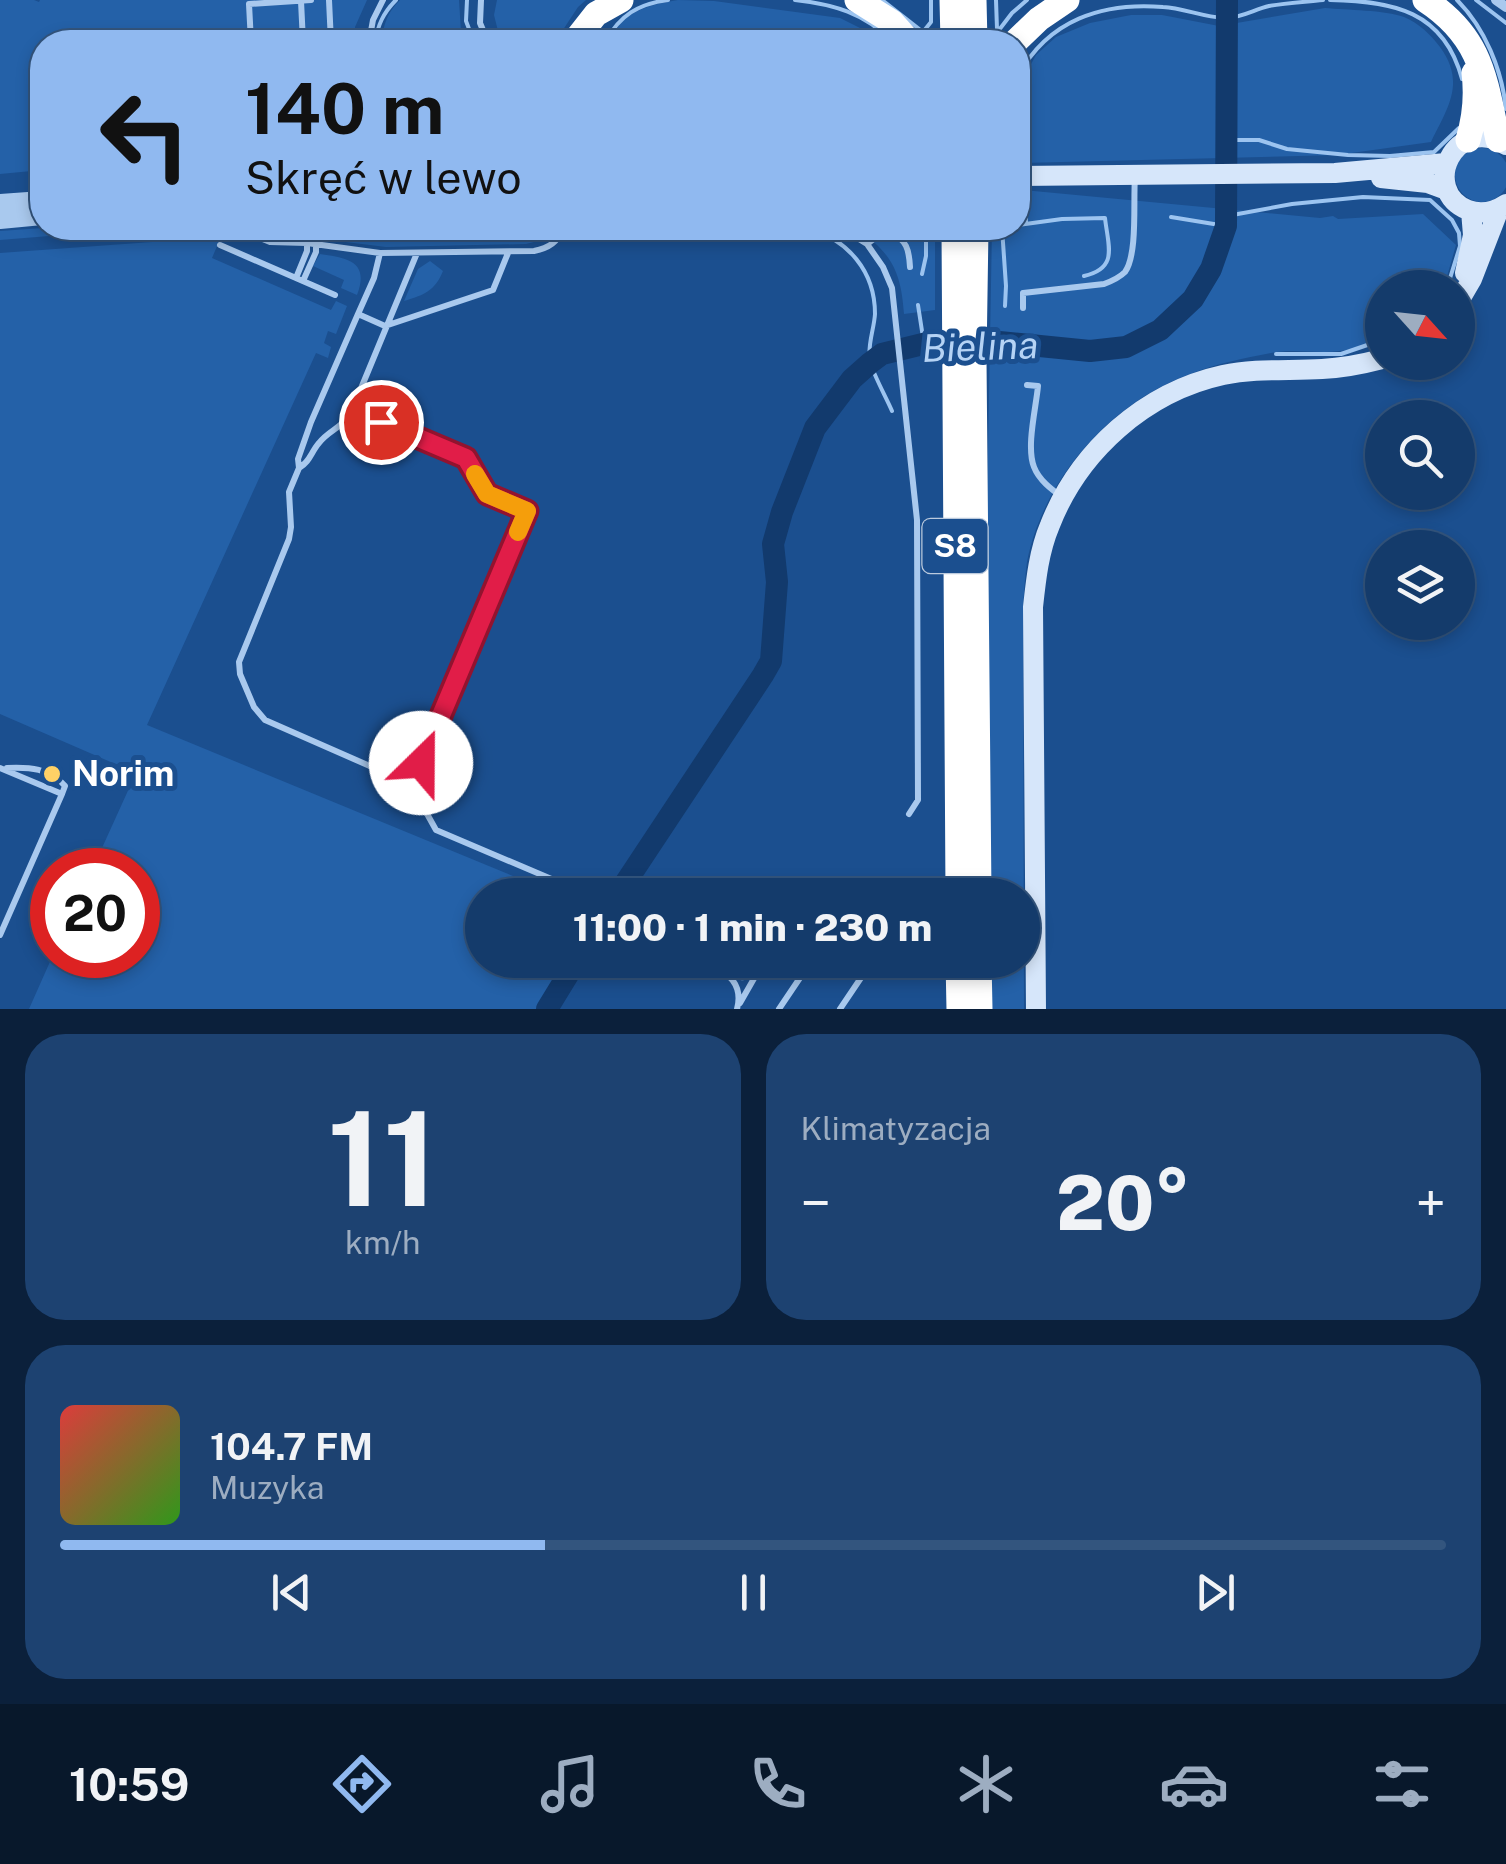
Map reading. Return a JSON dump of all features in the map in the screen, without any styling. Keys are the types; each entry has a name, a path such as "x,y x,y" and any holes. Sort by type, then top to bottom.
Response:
{"highway":[{"path":"583,30 596,14 623,0"},
{"path":"600,30 623,0"},
{"path":"858,0 899,30"},
{"path":"952,0 952,30"},
{"path":"974,0 975,30"},
{"path":"1027,30 1067,0"},
{"path":"1426,0 1456,26 1480,62 1502,142"},
{"path":"1468,44 1476,99 1468,140"},
{"name":"S8","path":"955,240 964,325 958,878"},
{"name":"S8","path":"964,325 975,240"},
{"name":"S8","path":"964,361 978,878"},
{"path":"958,978 959,1009"},
{"path":"979,978 980,1009"}],"main road":[{"path":"1447,190 1446,163 1458,145 1478,137 1502,142"},
{"path":"1030,176 1248,176 1446,163"},
{"path":"1335,173 1428,183 1447,190 1470,211 1490,212 1503,207"},
{"path":"1475,272 1503,207"},
{"path":"1466,270 1473,235 1470,211"},
{"path":"1036,1009 1033,607 1043,544 1062,497 1084,463 1109,436 1150,406 1193,384 1253,371 1324,370 1365,364"}],"street":[{"path":"1496,0 1506,7"},
{"path":"0,204 30,201"},
{"path":"0,220 30,217"}],"lane":[{"path":"250,30 249,4 311,0"},
{"path":"329,0 330,30"},
{"path":"372,30 384,0"},
{"path":"481,0 483,30"},
{"path":"300,1 302,30"},
{"path":"1023,308 1023,293 1104,284 1125,271 1132,253 1135,176"},
{"path":"266,240 380,253 508,252 545,249 556,240"},
{"path":"298,240 307,243"},
{"path":"860,240 883,266 892,288 917,520 918,800 909,814"},
{"path":"867,244 872,240"},
{"path":"904,240 910,250 910,267"},
{"path":"300,279 307,243"},
{"path":"300,279 316,252 316,244"},
{"path":"220,245 335,295"},
{"path":"298,468 306,464 320,441 342,426 350,415 417,252"},
{"path":"358,314 385,326 492,290 508,252"},
{"path":"380,253 374,278 298,459 289,492 289,539 242,652 240,674 254,707 265,720 388,774 406,776 421,763 527,511 487,494 466,458 381,422"},
{"path":"1027,385 1038,386 1034,467 1042,480 1062,497"},
{"path":"0,768 33,767 58,778 65,786 0,935"},
{"path":"0,768 62,794"},
{"path":"406,776 436,830 549,878"},
{"path":"732,978 737,984 738,1007"},
{"path":"738,1007 754,978"},
{"path":"778,1009 800,978"},
{"path":"840,1009 861,978"}],"shaded area":[{"path":"0,0 367,0 355,30 30,30 30,171 0,174"},
{"path":"400,0 459,0 461,30 384,30"},
{"path":"497,0 586,0 563,30 498,30 494,15"},
{"path":"678,0 714,1 840,18 864,30 616,30 637,11"},
{"path":"1325,8 1404,17 1424,30 1448,60 1452,95 1431,142 1337,155 1030,163 1030,66 1056,37 1090,23 1131,15 1162,15 1219,26"},
{"path":"1482,148 1501,156 1507,165 1507,185 1501,194 1482,202 1463,194 1455,175 1463,156"},
{"path":"1030,191 1320,218 1423,214 1456,245 1449,270 1365,270 1365,344 1331,352 1279,352 1190,374 1133,404 1085,447 1065,473 1035,531 1024,590 1024,878 990,878 986,563 992,240 1030,240"},
{"path":"30,229 30,238 0,240 0,231"},
{"path":"220,240 212,258 331,310 336,301 347,306 336,334 328,331 324,343 331,347 328,358 316,353 147,725 518,878 465,878 465,978 559,978 541,1009 29,1009 43,978 160,978 160,848 102,848 136,773 0,714 0,253"},
{"path":"329,240 542,240 526,244 386,247"},
{"path":"871,240 935,240 935,310 904,314 897,274"},
{"path":"320,254 354,263 360,275 357,295 341,288 344,280 313,266"},
{"path":"430,261 443,271 436,283 423,294 404,301 418,269"},
{"path":"991,978 1024,978 1024,1009 992,1009"}],"waterway":[{"path":"378,30 396,0"},
{"path":"467,0 469,30"},
{"path":"613,30 631,12 668,0"},
{"path":"795,0 848,12 879,30"},
{"path":"882,0 920,30"},
{"path":"925,30 931,22 931,0"},
{"path":"996,0 999,30 1027,0"},
{"name":"Bielina","path":"629,878 771,661 777,582 773,544 782,512 815,428 852,379 882,354 931,342 989,341 1090,351 1126,347 1160,330 1193,299 1211,269 1226,226 1227,0"},
{"path":"1030,57 1061,28 1098,12 1163,7 1230,18 1269,6 1323,0"},
{"path":"1330,0 1375,3 1413,14 1443,38 1462,79"},
{"path":"1457,0 1476,23 1490,50 1501,79 1506,109"},
{"path":"1476,0 1506,23"},
{"path":"1226,140 1259,140 1287,149 1390,156 1434,152 1459,128"},
{"path":"1227,216 1363,197 1430,200 1452,220 1459,233 1460,246 1453,270"},
{"path":"1171,217 1226,226"},
{"path":"1030,223 1105,218 1107,262 1084,276"},
{"path":"835,240 856,259 870,284 875,314 870,361 892,411"},
{"path":"922,274 926,240"},
{"path":"1003,240 1005,306"},
{"path":"918,305 924,344"},
{"path":"1276,354 1341,354 1365,346"},
{"name":"Bielina","path":"547,1009 566,978"}],"slow traffic":[{"path":"475,474 487,494 527,511 518,532"}],"place":[{"name":"Norim","path":"52,774"}],"route":[{"path":"381,422 466,458 487,494 527,511 421,763"}]}
